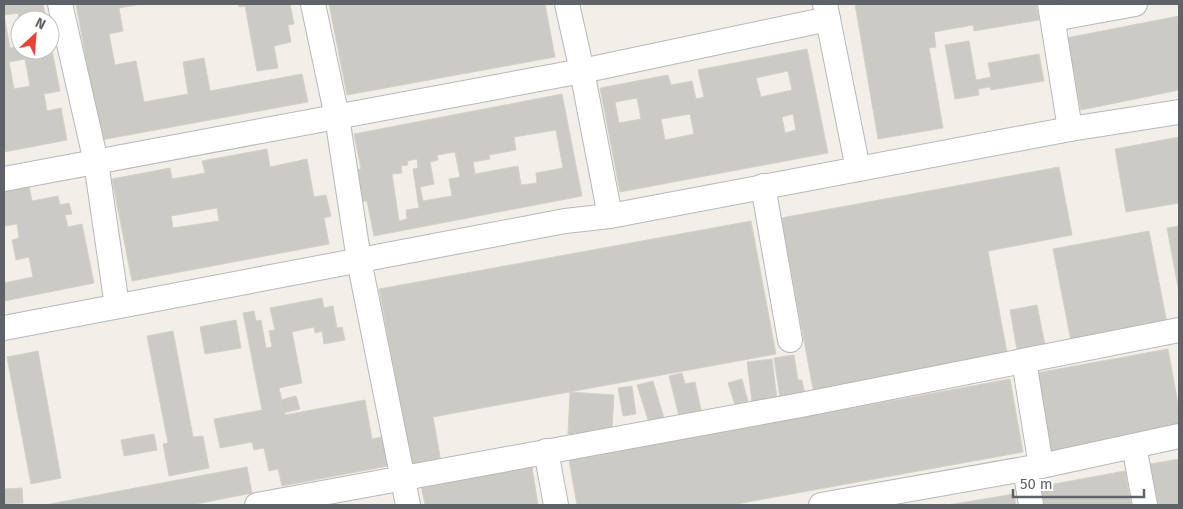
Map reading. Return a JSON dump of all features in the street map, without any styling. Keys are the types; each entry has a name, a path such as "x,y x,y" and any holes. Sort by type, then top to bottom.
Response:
{"street":[{"path":"60,4 96,162 117,306"},
{"path":"313,4 337,117 359,260 408,505"},
{"path":"567,4 610,216"},
{"path":"1070,129 1051,12 1135,4"},
{"path":"4,179 582,71 826,12 858,169"},
{"path":"4,328 565,221 610,216 1070,129 1179,112"},
{"path":"764,186 790,340"},
{"path":"257,505 801,405 1179,330"},
{"path":"1024,361 1033,467 1031,505"},
{"path":"821,505 918,497 1033,467 1179,436"},
{"path":"1134,446 1145,505"},
{"path":"546,451 556,505"}],"building":[{"path":"4,4 43,4 44,10 10,10 10,14 4,15"},
{"path":"76,4 141,4 119,8 123,31 109,34 115,65 136,61 144,102 188,94 183,62 204,58 210,91 302,74 308,102 101,140"},
{"path":"239,4 290,4 294,24 288,25 291,42 274,46 278,68 257,71 245,6 239,7"},
{"path":"329,4 545,4 555,57 347,95"},
{"path":"855,4 1036,4 1039,20 974,31 973,25 934,32 936,47 929,48 943,128 878,139"},
{"path":"4,15 10,48 10,60 20,60 9,62 14,89 30,86 25,60 54,60 60,91 44,94 47,111 61,108 67,140 4,152"},
{"path":"1179,16 1179,90 1081,110 1066,38"},
{"path":"969,41 976,80 991,77 988,63 1039,54 1044,81 991,90 990,87 978,89 979,95 955,99 945,45"},
{"path":"807,49 828,153 620,192 600,88 668,75 671,85 692,81 696,99 704,97 698,70","holes":["788,71 792,90 761,97 756,78","637,98 641,119 619,123 615,102","690,114 694,134 665,140 661,119","793,114 796,130 785,133 782,117"]},
{"path":"562,94 582,196 374,236 367,201 360,202 354,170 361,169 354,134","holes":["556,130 563,168 536,173 537,183 521,185 518,166 475,174 473,162 490,159 489,155 516,150 514,137","455,152 460,177 449,179 452,196 423,201 420,187 434,184 430,162 438,160 437,155","417,159 418,168 413,169 419,208 406,210 407,219 399,221 392,174 402,173 401,166 408,165 407,161"]},
{"path":"1179,137 1179,203 1126,212 1115,149"},
{"path":"267,149 270,167 307,159 314,197 326,195 331,216 324,218 329,244 132,281 112,179 170,168 172,179 205,173 202,161","holes":["217,208 219,221 173,228 171,216"]},
{"path":"1059,167 1072,235 988,251 1008,358 814,394 781,218"},
{"path":"29,186 32,201 58,196 60,205 69,203 72,214 65,215 68,227 82,224 94,283 4,301 4,283 33,277 29,257 16,260 12,240 19,238 17,224 4,226 4,191"},
{"path":"751,221 776,354 433,417 441,462 412,467 379,289"},
{"path":"1179,226 1179,293 1167,228"},
{"path":"1149,231 1167,323 1071,341 1053,249"},
{"path":"322,298 324,308 333,306 337,328 342,327 345,340 324,344 322,331 315,333 314,327 292,332 302,383 279,388 285,415 365,400 372,439 382,437 388,466 282,486 278,469 269,471 264,448 254,450 252,442 220,448 214,419 262,410 243,313 254,311 256,321 261,320 266,348 272,347 269,331 275,330 270,308"},
{"path":"1037,305 1046,350 1018,356 1010,310"},
{"path":"236,320 241,348 205,354 200,327"},
{"path":"173,331 193,437 203,436 209,468 169,476 163,444 168,443 147,336"},
{"path":"1168,349 1179,409 1179,429 1046,453 1031,374"},
{"path":"38,351 61,478 31,484 7,357"},
{"path":"794,355 798,380 802,380 805,395 780,398 774,358"},
{"path":"772,359 777,399 752,402 747,362"},
{"path":"682,373 685,384 695,382 701,410 679,416 669,376"},
{"path":"742,379 748,401 735,405 728,383"},
{"path":"1010,379 1023,452 731,505 577,505 569,460"},
{"path":"653,381 664,418 649,423 637,385"},
{"path":"632,386 636,414 623,416 618,388"},
{"path":"570,392 614,395 612,430 595,429 594,436 568,434"},
{"path":"296,396 300,409 283,413 280,400"},
{"path":"154,434 157,450 124,456 121,440"},
{"path":"1179,459 1179,505 1152,505 1145,465"},
{"path":"247,467 252,493 191,505 45,505"},
{"path":"532,467 538,505 425,505 421,485"},
{"path":"1125,471 1131,505 1041,505 1038,487"},
{"path":"22,488 23,503 4,504 4,489"},
{"path":"1014,494 1016,505 948,505"}]}
